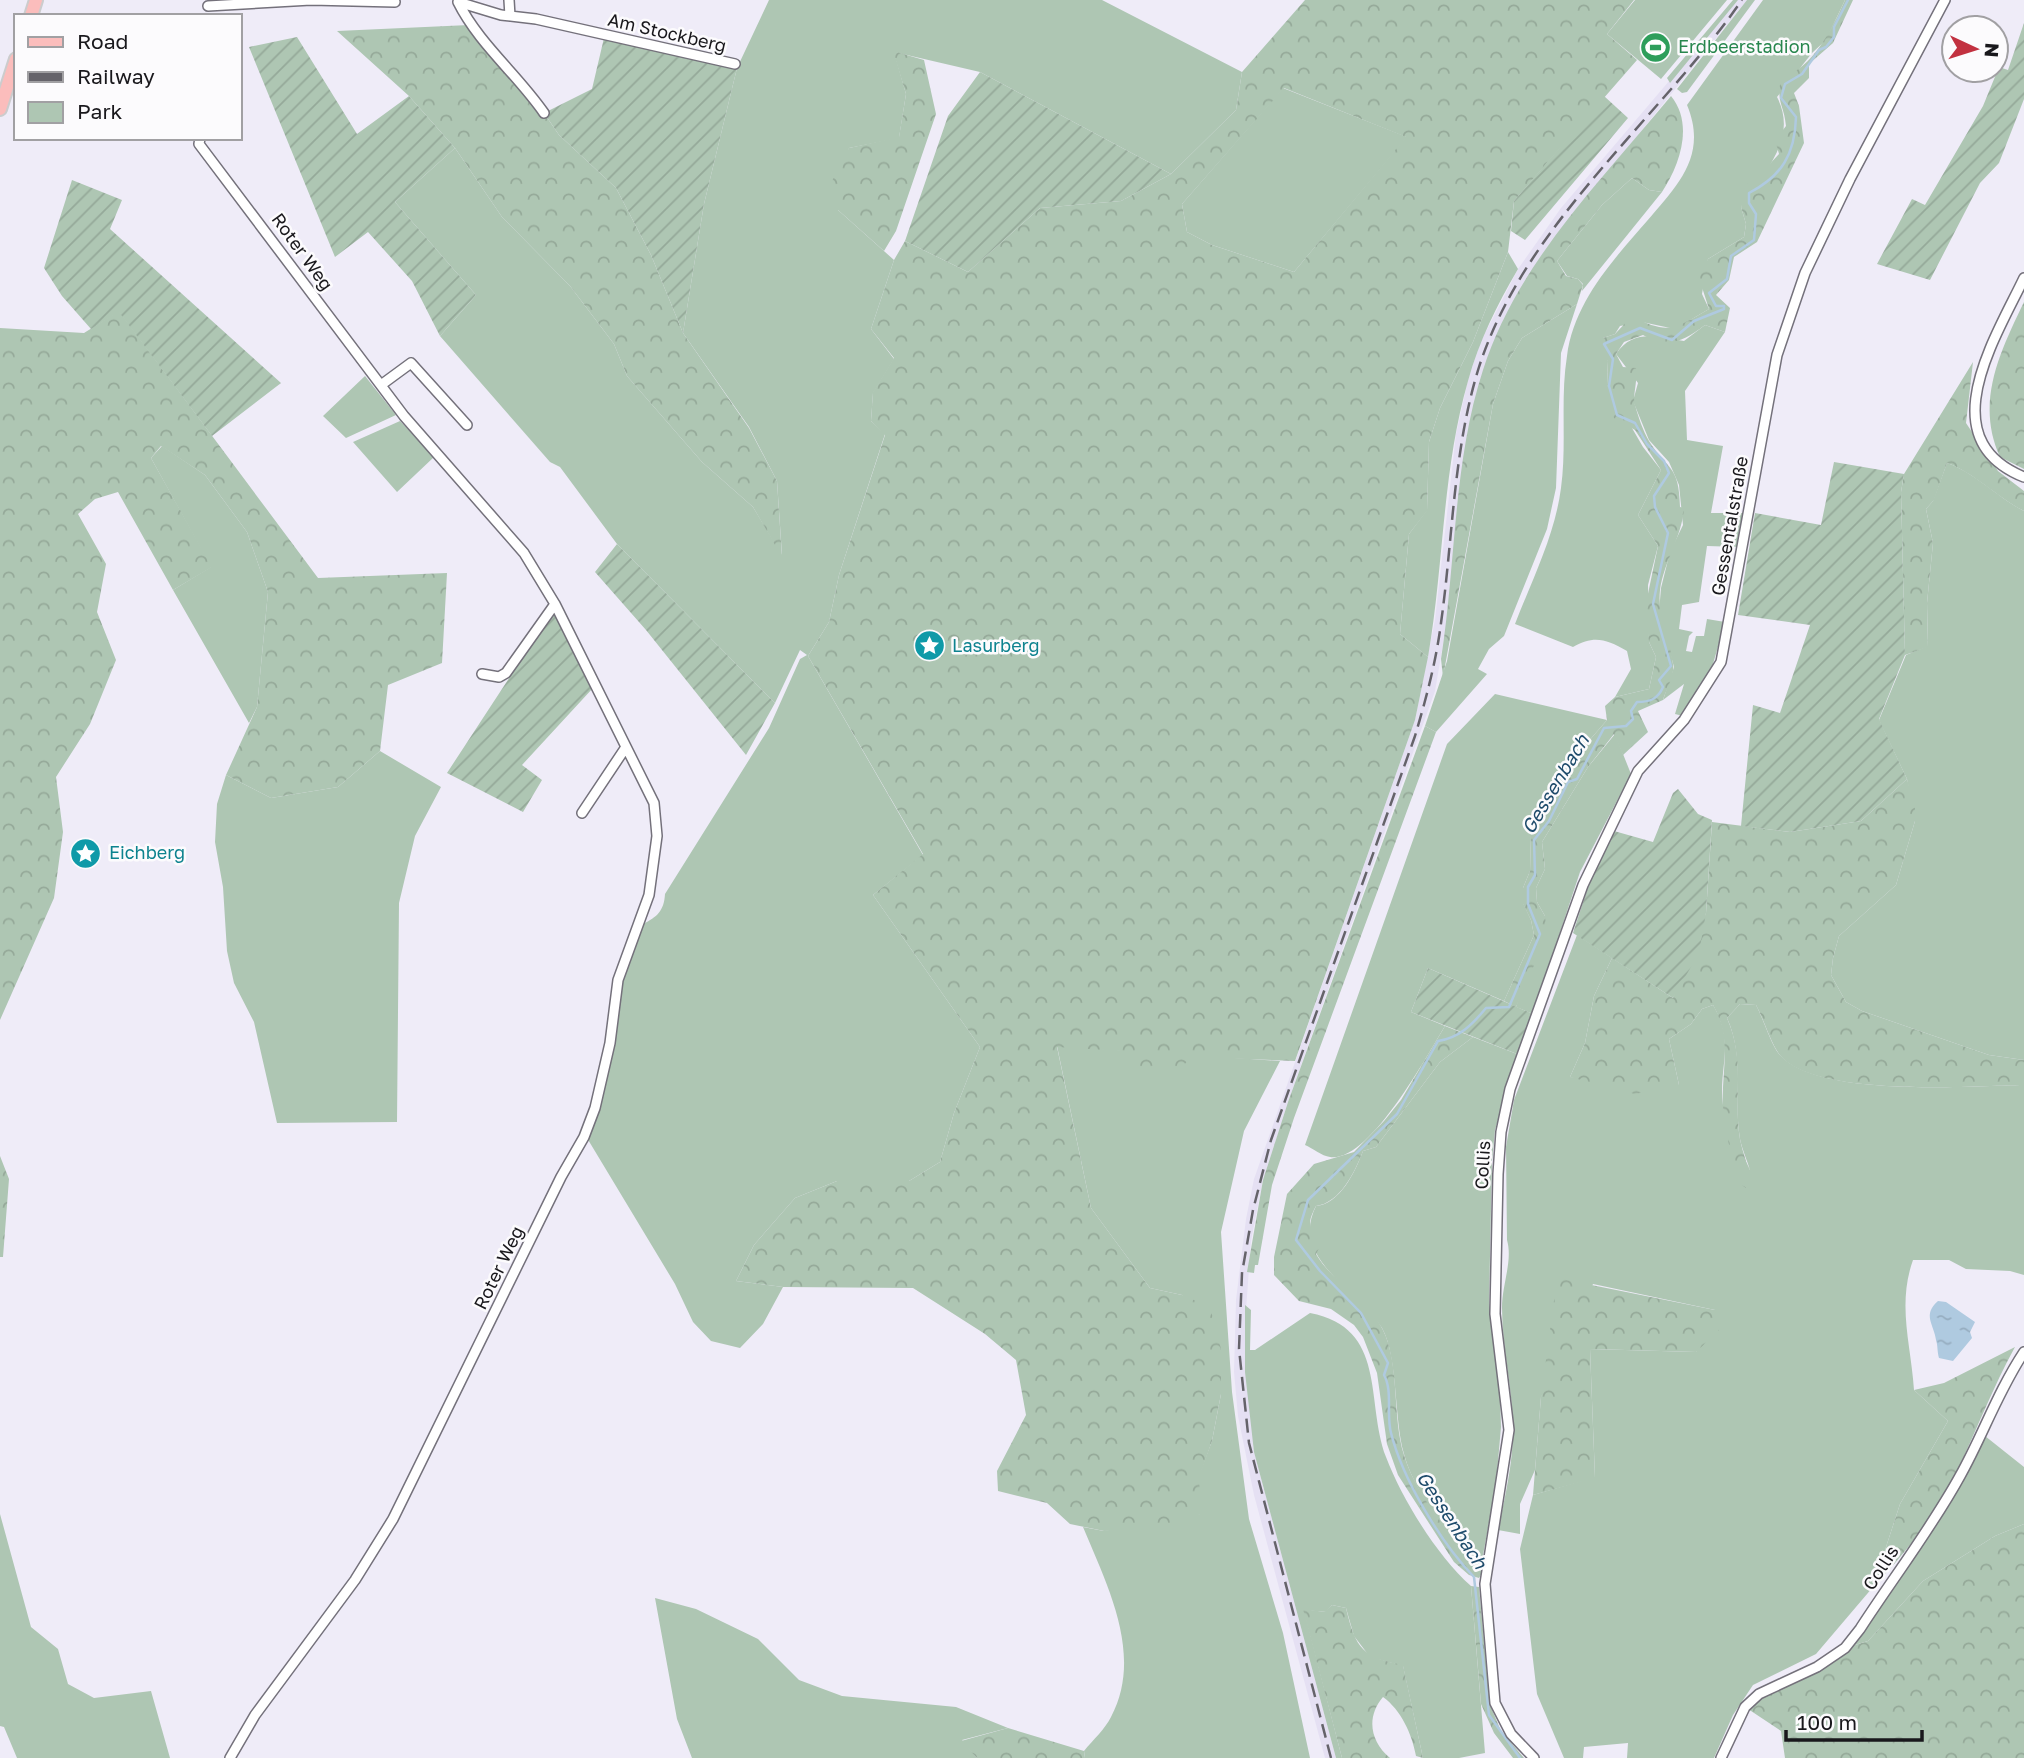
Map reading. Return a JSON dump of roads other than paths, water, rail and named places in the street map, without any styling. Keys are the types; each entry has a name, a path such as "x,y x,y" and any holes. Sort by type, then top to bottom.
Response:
{"main road":[{"path":"0,109 14,65"}],"street":[{"path":"208,7 311,0 395,2"},
{"path":"509,0 510,16"},
{"name":"Gessentalstraße","path":"1523,1045 1583,885 1638,771 1684,720 1721,662 1777,355 1805,273 1850,179 1945,0"},
{"name":"Am Stockberg","path":"457,1 510,16 735,64"},
{"name":"Am Stockberg","path":"457,1 469,25 522,81 544,113"},
{"name":"Roter Weg","path":"200,140 200,144 380,385 524,553 555,604 654,803 657,836 649,895 618,980 610,1043 595,1108 584,1137 561,1177 393,1519 355,1580 254,1715 230,1758"},
{"path":"2024,278 1985,360 1978,380 1975,405 1977,424 1987,450 1997,463 2024,477"},
{"path":"380,385 411,363 467,425"},
{"path":"482,674 499,677 506,673 555,604"},
{"path":"582,813 626,747"},
{"name":"Collis","path":"1523,1045 1501,1132 1498,1174 1495,1314 1509,1430 1485,1584 1495,1703 1511,1734 1534,1758"},
{"name":"Collis","path":"1721,1758 1745,1707 1759,1694 1817,1667 1845,1648 1860,1629 1948,1497 2000,1391 2024,1352"}],"water":[{"path":"1938,1301 1946,1302 1975,1322 1970,1332 1972,1338 1953,1361 1939,1358 1930,1320 1933,1306"}],"waterway":[{"name":"Gessenbach","path":"1520,1758 1489,1715 1474,1577 1436,1529 1404,1471 1397,1451 1391,1433 1388,1388 1384,1375 1388,1363 1361,1313 1320,1271 1296,1240 1308,1200 1397,1114 1438,1041 1465,1030 1486,1008 1509,1007 1540,934 1528,904 1528,887 1535,875 1534,840 1549,821 1568,782 1577,779 1604,728 1626,726 1633,719 1631,711 1637,702 1653,699 1663,687 1659,680 1671,666 1653,604 1668,533 1655,507 1654,496 1669,473 1664,461 1647,444 1635,423 1617,415 1609,386 1613,359 1604,344 1640,328 1672,340 1694,321 1724,309 1724,306 1716,306 1709,293 1727,279 1731,256 1754,240 1756,214 1749,203 1749,193 1778,171 1793,142 1796,117 1781,98 1785,84 1802,74 1819,50 1826,47 1834,37 1834,27 1848,0"}],"railway":[{"path":"1331,1758 1249,1443 1239,1349 1242,1273 1253,1210 1271,1140 1415,736 1427,694 1441,623 1459,462 1470,398 1500,315 1528,266 1560,219 1708,45 1742,0"}],"place":[{"name":"Erdbeerstadion","path":"1655,47"},
{"name":"Lasurberg","path":"929,646"},
{"name":"Eichberg","path":"86,853"}]}
